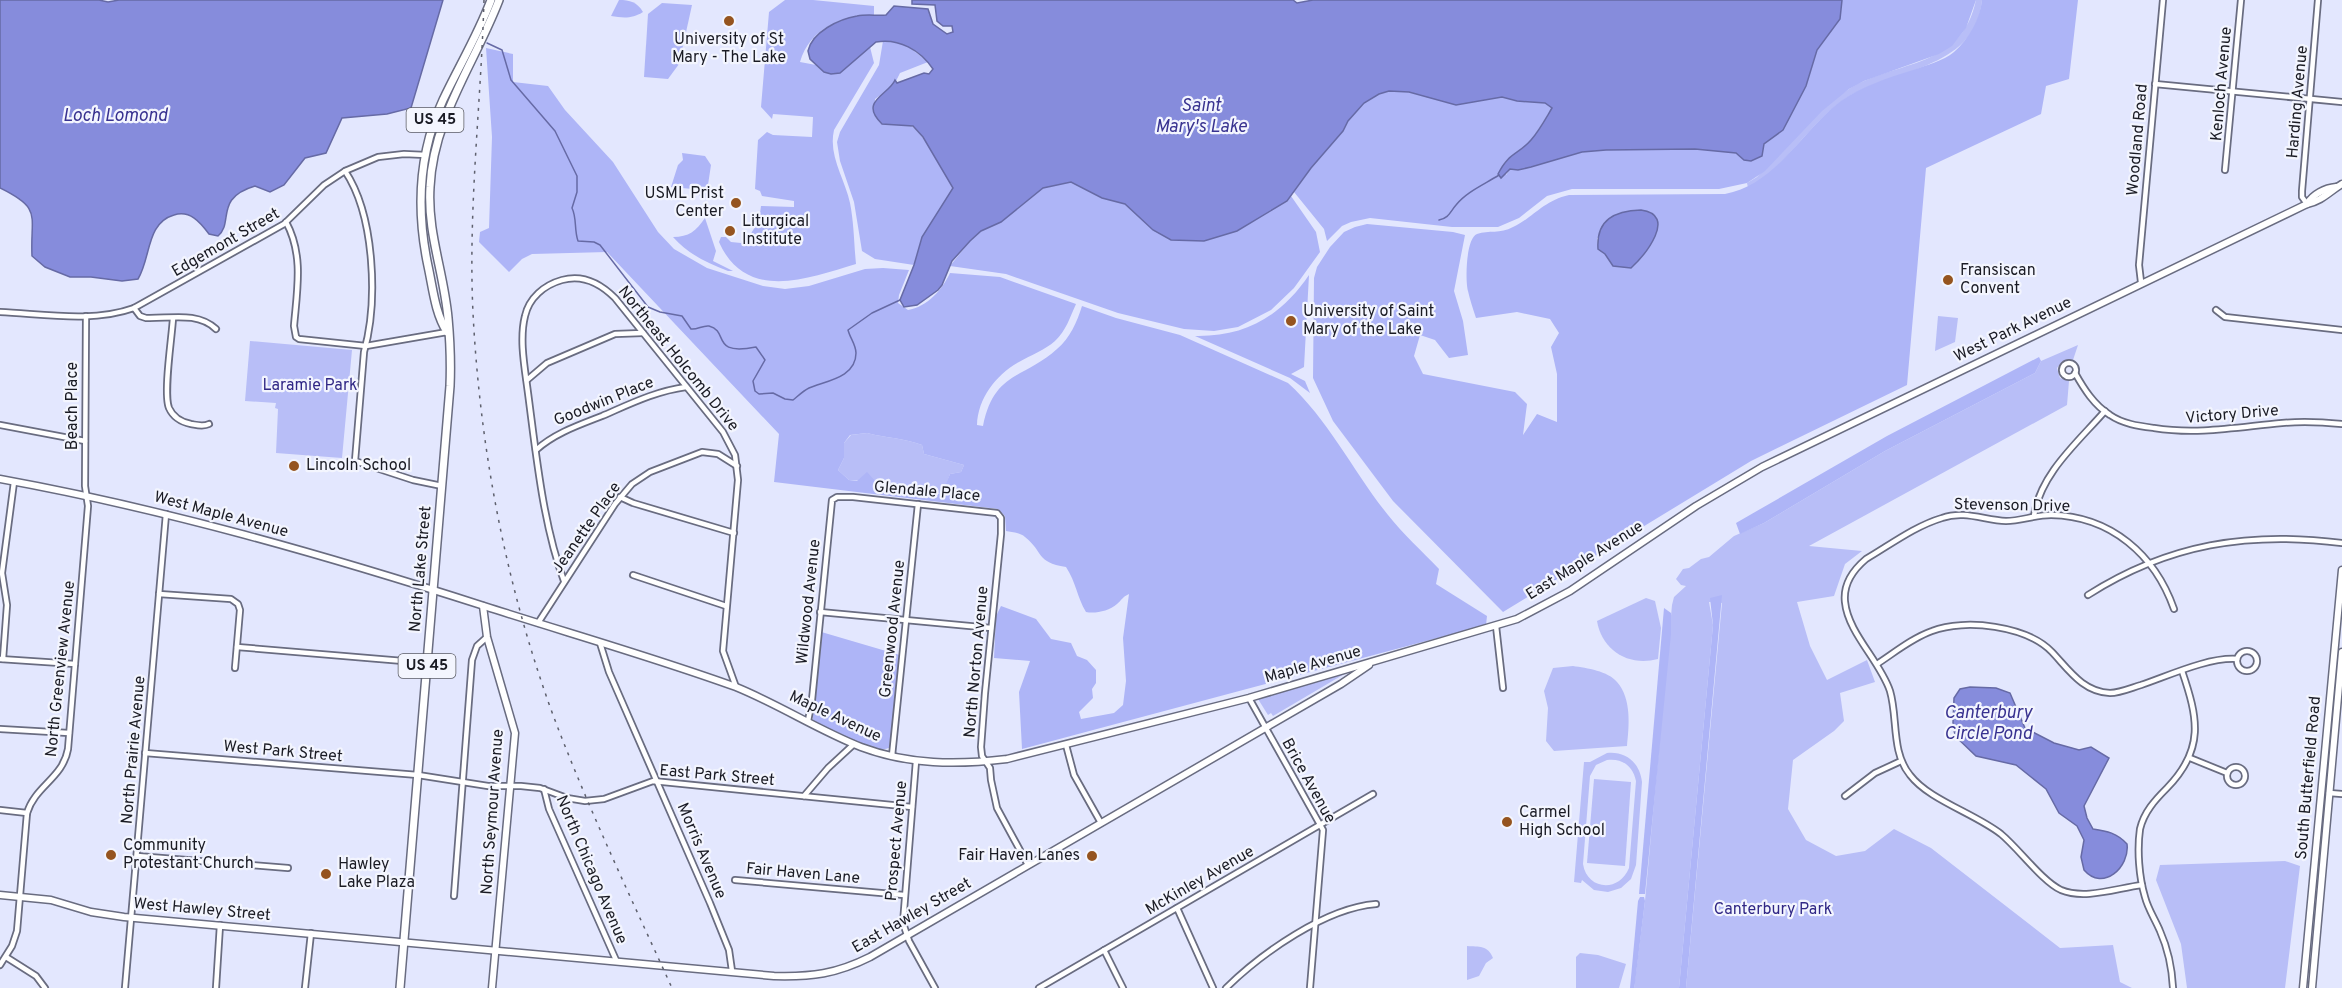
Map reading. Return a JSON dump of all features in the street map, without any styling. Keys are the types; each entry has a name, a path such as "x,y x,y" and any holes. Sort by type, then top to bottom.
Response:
{"main road":[{"name":"North Lake Street","path":"447,332 440,320 423,241 419,194 424,155 439,110 491,0"},
{"name":"North Lake Street","path":"400,988 451,368 447,332 448,318 430,223 430,187 440,131 453,96 498,0"},
{"name":"West Park Avenue","path":"1732,484 1790,453 2141,282 2332,193 2339,186"},
{"name":"West Maple Avenue","path":"0,479 166,514 433,589"},
{"name":"East Maple Avenue","path":"1375,661 1496,626 1545,606 1732,484"},
{"name":"South Butterfield Road","path":"2303,988 2342,570"},
{"name":"Maple Avenue","path":"433,589 736,687 854,744 892,756 948,764 1007,759 1066,745 1249,698 1375,661"},
{"name":"North Seymour Avenue","path":"483,606 486,637 516,733 492,988"},
{"name":"South Butterfield Road","path":"2312,988 2329,793 2339,721 2342,652"},
{"name":"East Hawley Street","path":"404,941 802,977 823,975 853,966 1341,684 1375,661"},
{"name":"West Hawley Street","path":"0,895 51,900 91,912 131,918 404,941"}],"street":[{"name":"Woodland Road","path":"2141,282 2139,265 2163,0"},
{"name":"Kenloch Avenue","path":"2225,170 2241,0"},
{"name":"Harding Avenue","path":"2307,204 2302,197 2302,191 2318,0"},
{"path":"2155,84 2342,102"},
{"name":"Edgemont Street","path":"0,312 86,316 107,315 134,308 286,222 324,185 345,171 378,158 404,154 434,156"},
{"path":"345,171 363,213 370,246 370,304 355,461 413,480 442,486"},
{"path":"286,222 292,234 298,262 294,326 296,336 305,340 366,346 447,332"},
{"name":"Northeast Holcomb Drive","path":"527,380 523,332 528,306 544,288 568,279 585,279 596,282 615,298 728,439 737,466 738,480 723,651 736,687"},
{"path":"134,308 140,316 146,318 190,317 210,324 216,329"},
{"path":"2217,310 2225,317 2342,330"},
{"name":"Beach Place","path":"86,316 85,486 87,496"},
{"path":"173,318 167,393 169,407 176,418 182,421 202,426 209,424"},
{"path":"564,581 551,533 536,450 527,380 548,363 615,334 643,333"},
{"name":"Victory Drive","path":"2076,373 2089,395 2105,411 2118,420 2133,425 2185,432 2220,431 2297,422 2342,424"},
{"name":"Goodwin Place","path":"536,450 552,437 627,405 668,389 686,387"},
{"path":"2034,516 2038,498 2053,471 2105,411"},
{"path":"0,425 85,441"},
{"name":"Jeanette Place","path":"538,623 620,497 641,477 695,453 718,454 737,466"},
{"path":"14,482 11,517 3,549 2,573 7,605 2,659 75,664"},
{"name":"North Greenview Avenue","path":"0,965 17,931 27,813 34,795 50,782 62,767 66,756 88,506 87,496"},
{"path":"620,497 633,503 734,533"},
{"name":"Wildwood Avenue","path":"808,721 831,503 835,497 845,497"},
{"name":"Glendale Place","path":"845,497 994,511 1000,516 1001,521"},
{"name":"Greenwood Avenue","path":"892,756 918,504"},
{"name":"North Prairie Avenue","path":"125,988 166,514"},
{"name":"Stevenson Drive","path":"1901,761 1890,692 1846,613 1845,603 1846,587 1856,567 1909,534 1945,517 1967,515 2008,521 2034,516 2063,516 2091,522 2120,536 2150,562 2163,583 2174,609"},
{"name":"North Norton Avenue","path":"1001,521 982,756 990,768 997,808 1028,865"},
{"path":"2088,595 2110,580 2150,562 2196,548 2250,539 2279,538 2342,543"},
{"path":"633,575 726,606"},
{"path":"159,594 235,601 240,610 235,668"},
{"path":"820,612 991,628"},
{"path":"1876,664 1930,632 1963,625 2010,629 2036,638 2053,652 2081,683 2100,692 2121,691 2220,660 2237,659 2241,654 2250,652 2256,659 2256,665 2251,670 2245,671 2239,668 2237,659"},
{"path":"1496,626 1503,688"},
{"path":"454,896 471,660 477,646 486,637"},
{"name":"Morris Avenue","path":"600,643 609,672 729,950 732,971"},
{"path":"237,647 427,663"},
{"path":"2173,988 2170,961 2142,885 2139,843 2142,821 2151,805 2180,775 2190,758 2196,718 2182,671"},
{"name":"Brice Avenue","path":"1249,698 1321,825 1324,836 1310,988"},
{"path":"0,729 69,733"},
{"path":"804,796 828,768 854,744"},
{"path":"1066,745 1074,775 1101,823"},
{"name":"West Park Street","path":"145,753 418,775"},
{"path":"2190,758 2227,773"},
{"name":"Prospect Avenue","path":"916,761 903,923 906,935 935,988"},
{"path":"1845,796 1875,773 1901,761 1921,786 2002,835 2050,883 2061,890 2082,894 2142,885"},
{"path":"2231,768 2241,768 2245,773 2245,779 2239,786 2233,785 2228,782 2227,773 2231,768"},
{"name":"East Park Street","path":"418,775 544,789 567,798 585,801 604,800 647,782 658,782 912,807"},
{"name":"North Chicago Avenue","path":"544,789 549,809 616,960"},
{"path":"2329,793 2342,794"},
{"name":"McKinley Avenue","path":"1039,988 1373,794"},
{"path":"0,810 27,813"},
{"path":"137,856 288,868"},
{"name":"Fair Haven Lane","path":"735,880 904,895"},
{"path":"1226,988 1284,942 1316,924 1360,905 1376,904"},
{"path":"1177,908 1213,988"},
{"path":"216,988 220,925"},
{"path":"305,988 310,933"},
{"path":"1104,950 1123,988"},
{"path":"6,957 36,976 45,988"}],"green space":[{"path":"1976,0 1982,0 1976,24 1964,42 1947,55 1927,65 1861,90 1842,101 1818,122 1773,170 1748,188 1747,183 1757,177 1837,97 1868,79 1925,60 1942,51 1957,39 1968,23"},
{"path":"1938,316 1958,318 1955,342 1935,351"},
{"name":"Laramie Park","path":"250,341 352,350 342,458 276,453 278,409 275,408 276,403 245,401"},
{"name":"Canterbury Park","path":"2078,345 2073,360 2063,361 2057,368 2060,378 2069,381 2067,405 1809,546 1862,551 1845,564 1834,596 1797,602 1810,646 1827,680 1867,660 1875,682 1840,693 1844,721 1834,731 1793,760 1788,809 1806,840 1836,856 1865,851 1894,829 1931,848 2060,948 2113,945 2120,982 2132,988 1686,988 1722,603 1709,602 1713,625 1679,988 1634,988 1645,901 1672,605 1674,597 1686,586 1681,585 1676,579 1683,569 1709,557 1734,536 1764,523 1885,451 2035,373 2041,361"},
{"path":"867,433 922,445 924,454 964,465 961,472 950,474 942,495 930,489 908,491 900,483 849,480 838,470 844,458 844,443 851,435"},
{"path":"1646,598 1655,601 1661,628 1658,659 1637,661 1618,654 1611,648 1604,640 1597,621"},
{"path":"1573,666 1608,675 1622,689 1628,713 1627,746 1554,751 1546,741 1548,708 1544,691 1553,668"},
{"path":"1346,673 1273,716 1271,713 1268,715 1258,699"},
{"path":"1607,753 1626,756 1635,764 1642,782 1636,865 1631,879 1621,888 1608,892 1594,890 1582,880 1581,883 1574,882 1584,762 1590,762","holes":["1612,760 1626,764 1636,781 1629,868 1618,882 1604,885 1590,879 1583,864 1590,776 1596,765"]},
{"path":"1594,779 1631,782 1625,866 1587,863"},
{"path":"2285,861 2300,866 2285,988 2187,988 2181,944 2156,880 2160,865"},
{"path":"1467,946 1486,949 1493,958 1486,963 1479,976 1467,980"},
{"path":"1580,953 1598,955 1626,964 1619,988 1576,988 1576,957"}],"shaded area":[{"path":"619,0 633,2 643,12 627,17 611,16"},
{"path":"785,0 813,0 874,6 874,16 850,18 828,26 811,40 800,62 816,65 824,72 870,47 874,63 834,130 833,140 835,158 850,203 856,264 819,275 780,281 762,279 745,273 731,261 719,242 721,237 726,237 731,242 741,243 743,239 748,238 759,221 761,206 794,207 794,201 762,196 760,191 755,189 758,140 767,132 773,135 812,137 813,117 773,114 772,119 761,107 769,12"},
{"path":"1842,0 1976,0 1966,28 1952,46 1939,54 1864,81 1849,89 1822,111 1765,171 1747,183 1719,189 1572,189 1547,196 1519,218 1498,227 1452,227 1370,218 1342,226 1327,241 1324,229 1294,192 1364,103 1389,91 1409,92 1456,105 1502,97 1517,101 1546,103 1552,108 1531,141 1504,163 1506,175 1510,169 1582,152 1606,150 1695,149 1736,153 1744,160 1783,129 1806,86 1817,50 1840,19"},
{"path":"1982,0 2078,0 2069,79 2046,86 2041,114 1926,168 1907,385 1751,461 1503,612 1393,501 1333,421 1313,378 1314,278 1317,267 1330,247 1344,232 1367,224 1465,235 1454,291 1463,321 1468,355 1449,358 1435,340 1420,335 1414,356 1423,374 1515,392 1527,404 1523,435 1537,414 1557,422 1557,374 1551,347 1559,333 1550,319 1517,312 1476,318 1468,291 1467,278 1467,260 1473,237 1481,233 1508,229 1552,201 1569,195 1725,194 1743,189 1774,168 1841,101 1876,83 1940,60 1954,52 1973,28","holes":["1658,223 1656,233 1640,259 1613,266 1605,254 1598,249 1597,238"]},
{"path":"662,3 692,5 679,64 668,79 644,77 648,14"},
{"path":"883,41 904,43 928,62 900,73 894,85 875,99 875,113 879,121 907,125 916,129 934,154 953,189 922,237 914,265 875,259 862,251 854,202 840,161 837,142 840,132 879,65"},
{"path":"486,48 513,54 513,82 548,86 565,110 613,162 658,232 674,249 707,268 763,286 785,289 809,286 865,269 909,270 898,303 908,310 933,297 943,286 950,273 1000,277 1076,304 1065,328 1055,341 1011,367 990,388 981,406 977,425 983,426 988,408 1003,385 1045,359 1062,345 1078,318 1082,306 1116,318 1180,335 1288,383 1329,430 1388,515 1439,569 1436,584 1487,616 1486,625 1022,749 1019,692 1030,661 994,658 996,616 1001,606 1036,619 1051,639 1071,643 1077,656 1087,660 1096,670 1096,683 1092,689 1093,698 1079,712 1081,719 1114,713 1123,705 1126,681 1123,638 1129,594 1110,608 1098,612 1086,612 1066,567 1044,559 1031,542 1023,536 1006,531 1005,516 998,509 774,482 779,434 607,252 532,254 522,259 509,272 479,242 480,232 489,228 492,137","holes":["867,433 922,445 924,454 964,465 961,472 950,474 941,495 930,489 908,491 900,483 877,483 867,472 857,481 849,480 838,470 844,458 844,443 850,435"]},
{"path":"682,153 705,156 711,165 706,198 702,198 693,189 671,187 678,165 683,160"},
{"path":"1071,182 1102,198 1125,204 1153,230 1171,240 1205,241 1287,201 1291,196 1316,232 1320,252 1294,288 1271,310 1238,327 1214,331 1184,329 1118,313 1006,274 950,266 981,231 1001,222 1043,188"},
{"path":"705,218 716,251 713,261 733,271 713,265 698,257 673,237 692,232"},
{"path":"1309,275 1304,367 1291,374 1305,381 1310,393 1290,378 1195,336 1230,333 1261,321 1287,302"},
{"path":"2039,357 2041,361 2035,373 1885,451 1764,523 1740,534 1736,523 1887,436"},
{"path":"1722,595 1686,988 1679,988 1713,625 1710,598"},
{"path":"1664,608 1671,613 1671,634 1645,894 1639,894"},
{"path":"818,631 903,656 893,746 884,749 864,747 814,724 811,710"},
{"path":"1640,897 1644,897 1645,901 1635,983 1634,988 1630,988 1638,901"}],"water":[{"name":"Loch Lomond","path":"0,0 99,0 108,2 119,0 443,0 411,108 387,114 342,118 326,153 305,158 284,185 270,192 255,186 234,197 229,204 223,231 218,236 209,234 198,221 185,214 165,219 154,233 138,279 122,281 70,277 45,267 32,256 32,222 28,208 14,195 0,188"},
{"name":"Saint Mary's Lake","path":"912,0 1293,0 1297,3 1313,0 1842,0 1840,19 1817,50 1806,86 1783,130 1764,144 1762,156 1751,161 1744,160 1736,153 1695,149 1606,150 1582,152 1531,167 1510,169 1501,178 1498,174 1502,167 1531,140 1552,108 1545,103 1517,101 1502,97 1456,105 1409,92 1389,91 1364,103 1287,201 1237,231 1204,241 1171,240 1153,230 1125,204 1102,198 1071,182 1043,188 1001,222 981,231 970,241 952,261 938,290 917,305 904,307 900,300 922,237 953,188 923,137 913,126 882,124 873,110 877,99 895,80 897,83 924,73 929,74 933,69 915,51 893,42 876,42 840,73 831,74 824,72 810,59 808,51 815,38 835,23 857,16 886,15 894,6 928,9 933,24 947,34 953,32 952,26 943,26 937,21 935,5 912,4"},
{"path":"1641,210 1652,213 1657,219 1658,227 1655,236 1644,254 1631,268 1613,266 1605,254 1598,249 1600,230 1615,215"},
{"name":"Canterbury Circle Pond","path":"1996,688 2010,693 2025,728 2054,743 2079,750 2091,747 2109,758 2084,806 2093,829 2112,833 2127,844 2124,861 2114,874 2107,878 2099,878 2091,876 2084,870 2081,857 2084,840 2077,826 2059,813 2046,789 2016,765 1976,756 1955,736 1954,698 1960,689"}],"waterway":[{"path":"487,43 502,50 511,80 555,131 577,176 577,192 572,208 578,241 594,242 600,245 648,307 682,316 691,329 709,326 719,333 726,346 741,349 756,347 765,360 753,381 755,391 759,394 773,393 793,400 809,388 845,373 855,361 856,353 848,330 872,313 900,300"},
{"path":"1439,220 1447,216 1465,196 1499,175"}],"railway":[{"path":"484,0 473,196 473,313 482,415 498,517 522,617 553,715 595,819 672,988"}],"place":[{"name":"University of St Mary - The Lake","path":"729,21"},
{"name":"USML Prist Center","path":"736,203"},
{"name":"Liturgical Institute","path":"730,231"},
{"name":"Fransiscan Convent","path":"1948,280"},
{"name":"University of Saint Mary of the Lake","path":"1291,321"},
{"name":"Lincoln School","path":"294,466"},
{"name":"Carmel High School","path":"1507,822"},
{"name":"Community Protestant Church","path":"111,855"},
{"name":"Fair Haven Lanes","path":"1092,856"},
{"name":"Hawley Lake Plaza","path":"326,874"}]}
